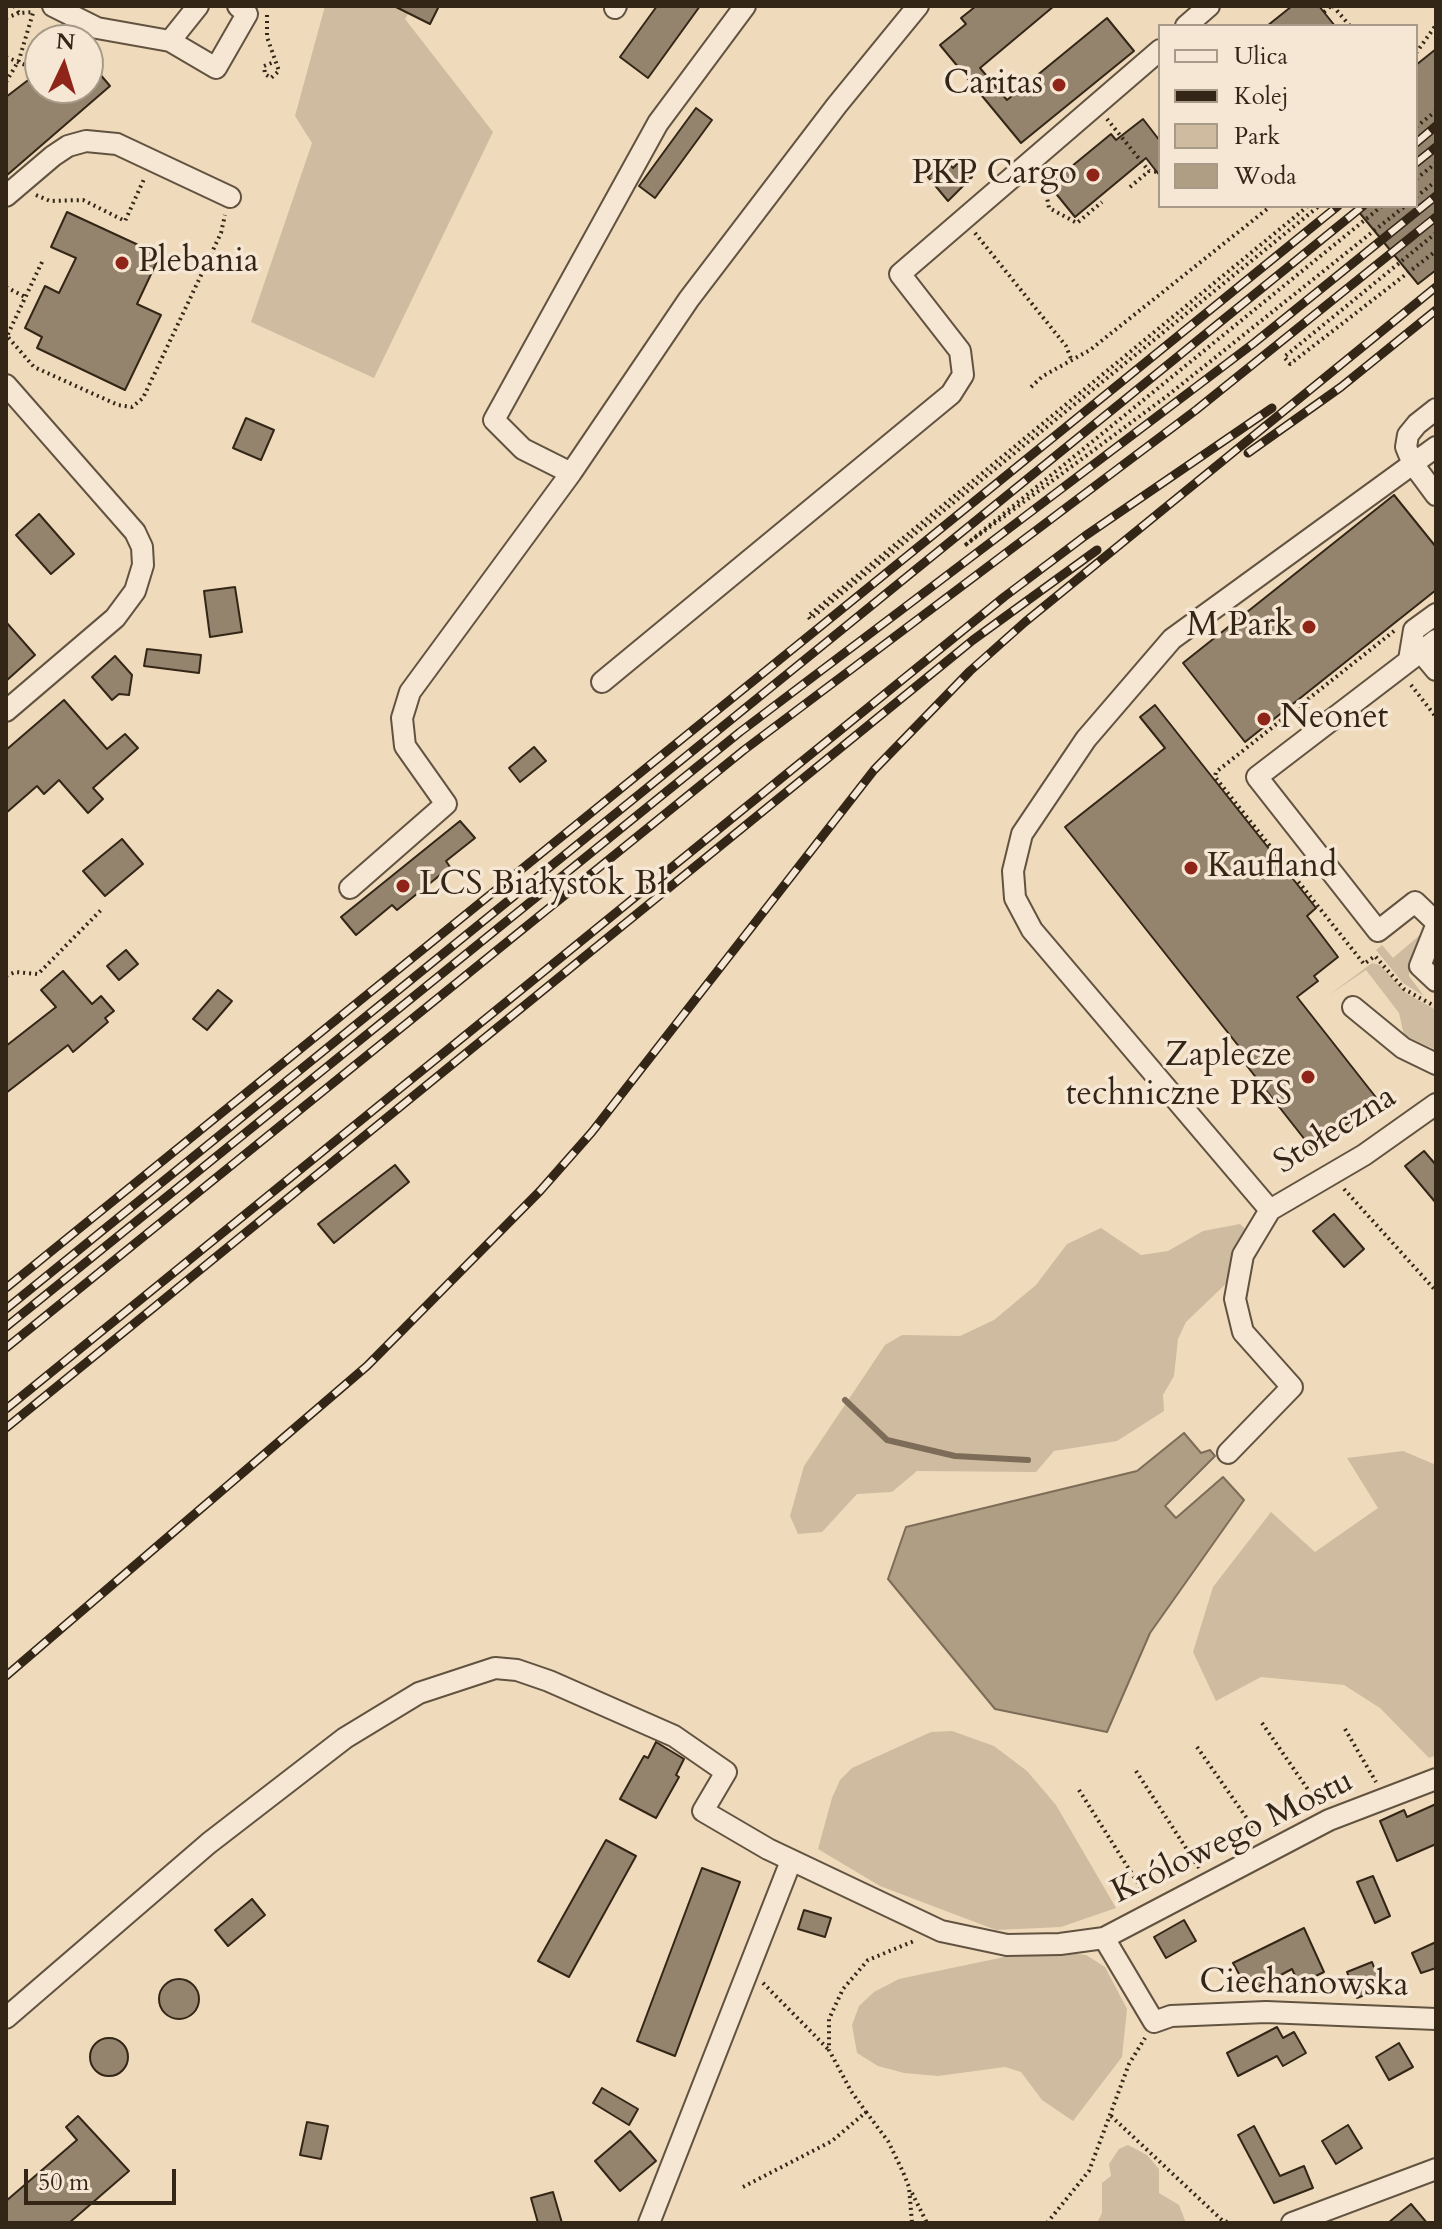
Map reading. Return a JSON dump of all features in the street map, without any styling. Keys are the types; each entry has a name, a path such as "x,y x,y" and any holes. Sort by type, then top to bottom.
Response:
{"street":[{"path":"53,6 97,28 170,41 216,68 247,14 238,6"},
{"path":"170,41 198,6"},
{"path":"571,473 523,449 494,420 658,123 745,6"},
{"path":"350,888 446,804 405,746 401,726 407,699 571,473 689,299 837,105 918,6"},
{"path":"1188,24 1209,6"},
{"path":"602,682 957,388 963,375 960,351 900,274 1005,181 1100,112 1158,52"},
{"path":"12,191 53,156 86,141 117,144 230,197"},
{"path":"6,385 125,520 139,541 143,565 140,580 126,606 6,711"},
{"path":"1435,491 1413,464 1406,447 1408,435 1436,409"},
{"path":"1228,1453 1292,1387 1243,1332 1235,1299 1243,1255 1270,1210 1032,930 1015,898 1013,871 1022,834 1086,739 1172,639 1436,447"},
{"path":"1436,614 1416,626 1419,650 1436,670"},
{"path":"1436,624 1419,650 1257,777 1378,931 1415,902 1436,924 1420,966 1436,981"},
{"path":"1353,1007 1403,1048 1436,1064"},
{"name":"Stołeczna","path":"1270,1210 1332,1175 1436,1104"},
{"name":"Królowego Mostu","path":"6,2018 209,1843 345,1738 419,1693 495,1668 517,1670 549,1681 674,1736 726,1772 703,1811 791,1861 941,1931 1007,1945 1060,1944 1104,1938 1329,1820 1436,1779"},
{"path":"649,2223 791,1861"},
{"path":"1104,1938 1162,2019"},
{"name":"Ciechanowska","path":"1162,2019 1266,2012 1436,2019"},
{"path":"1292,2223 1315,2219 1436,2169"}],"path":[{"path":"14,6 19,13"},
{"path":"6,82 19,60 33,13 39,6"},
{"path":"262,6 268,19 267,37 274,62"},
{"path":"1327,8 1347,24"},
{"path":"6,18 19,13 33,13"},
{"path":"1418,50 1436,25"},
{"path":"6,57 24,63"},
{"path":"1418,125 1436,111"},
{"path":"1094,128 1100,112 1149,171 1158,172"},
{"path":"12,191 50,201 83,200 125,221 152,160"},
{"path":"1418,177 1436,163"},
{"path":"1050,168 1042,177 1049,208 1077,223 1102,202"},
{"path":"1130,187 1149,171"},
{"path":"1418,195 1436,181"},
{"path":"42,262 7,336 34,367 118,405 132,407 143,398 221,233 230,197"},
{"path":"1031,387 1043,376 1090,350 1268,208"},
{"path":"1306,208 808,616 810,619 1317,208"},
{"path":"1380,208 964,546 1203,368 1403,208"},
{"path":"963,218 1066,346 1072,361"},
{"path":"1436,233 1284,357 1290,364 1436,251"},
{"path":"6,287 25,298"},
{"path":"1401,625 1216,772 1215,777 1364,964 1375,956 1404,989 1436,1007"},
{"path":"6,976 15,972 38,974 101,910"},
{"path":"1332,1175 1436,1291"},
{"path":"1262,1723 1329,1820"},
{"path":"1345,1729 1385,1798"},
{"path":"1197,1747 1269,1850"},
{"path":"1136,1771 1209,1883"},
{"path":"1079,1790 1156,1913"},
{"path":"829,2050 829,2019 843,1989 868,1960 941,1931"},
{"path":"750,1970 829,2050 866,2112 888,2141 927,2223"},
{"path":"1047,2223 1089,2171 1129,2064 1162,2019"},
{"path":"743,2187 832,2141 866,2112"},
{"path":"1111,2116 1223,2222 1232,2223"},
{"path":"909,2187 912,2223"}],"green space":[{"path":"325,6 413,6 405,19 493,132 374,378 251,322 312,143 295,116"},
{"path":"1421,934 1409,966 1409,976 1424,996 1403,983 1376,950 1382,945 1393,958"},
{"path":"1372,963 1380,965 1406,993 1436,1010 1436,1050 1404,1035 1399,1013 1366,970 1329,995"},
{"path":"1240,1224 1253,1236 1256,1255 1186,1322 1178,1339 1174,1376 1163,1395 1164,1411 1117,1441 1054,1451 1036,1472 917,1471 892,1492 857,1494 822,1532 798,1534 790,1516 804,1466 885,1345 902,1335 960,1336 994,1320 1036,1285 1067,1244 1101,1228 1141,1255 1168,1251 1203,1231"},
{"path":"1403,1451 1436,1465 1436,1755 1429,1758 1380,1708 1344,1685 1261,1677 1216,1701 1193,1652 1213,1587 1271,1512 1315,1552 1378,1508 1347,1458"},
{"path":"952,1731 994,1746 1027,1771 1056,1805 1116,1908 1061,1927 996,1930 880,1886 818,1849 832,1798 840,1780 852,1768 931,1732"},
{"path":"1061,1952 1086,1955 1105,1967 1127,2009 1122,2057 1073,2121 1042,2100 1021,2072 1005,2067 938,2076 904,2073 878,2066 857,2053 852,2025 859,2006 874,1992 899,1979 1014,1955"},
{"path":"1128,2145 1147,2155 1159,2169 1159,2193 1179,2205 1186,2223 1097,2223 1102,2213 1102,2183 1111,2176 1109,2164 1119,2149"}],"water":[{"path":"1184,1433 1201,1453 1210,1450 1215,1456 1165,1506 1176,1518 1223,1477 1244,1500 1150,1633 1107,1732 995,1709 888,1579 906,1527 1137,1471"}],"building":[{"path":"394,6 439,6 430,24"},
{"path":"657,6 700,6 648,78 620,57"},
{"path":"976,6 1054,6 980,68 1007,100 1107,18 1134,51 1021,143 940,45 966,24 961,18"},
{"path":"1292,6 1319,6 1333,24 1270,24"},
{"path":"1436,49 1436,270 1418,284 1356,208 1418,208 1418,63"},
{"path":"24,83 24,104 89,104 6,176 6,97"},
{"path":"696,108 712,120 655,198 639,186"},
{"name":"PKP Cargo","path":"1143,119 1158,138 1158,173 1146,158 1075,217 1049,185 1111,134 1116,140"},
{"path":"945,160 953,168 958,163 972,177 948,201 928,177"},
{"path":"67,212 160,255 137,304 161,315 125,390 37,348 42,337 25,328 45,286 59,293 76,258 51,247"},
{"path":"246,418 274,430 261,460 233,448"},
{"name":"M Park","path":"1394,495 1436,547 1436,590 1245,742 1183,663"},
{"path":"39,514 74,554 51,574 16,535"},
{"path":"235,587 242,632 210,637 204,591"},
{"path":"6,622 35,655 6,681"},
{"path":"147,649 201,655 199,673 144,666"},
{"path":"115,656 132,675 129,695 119,694 112,700 92,677"},
{"path":"64,700 107,749 125,734 138,748 93,788 103,799 88,813 59,780 44,794 37,786 6,813 6,750"},
{"name":"Kaufland","path":"1155,705 1316,908 1307,916 1338,957 1314,976 1318,981 1297,997 1378,1100 1313,1150 1247,1066 1252,1063 1065,827 1165,748 1140,717"},
{"path":"534,747 546,761 520,782 509,768"},
{"name":"LCS Białystok Bł","path":"460,821 475,838 446,861 450,867 397,910 392,905 356,935 341,917"},
{"path":"122,839 143,864 105,896 83,871"},
{"path":"126,950 138,964 119,980 107,966"},
{"path":"63,971 92,1004 101,996 114,1011 105,1018 108,1022 73,1052 68,1045 6,1093 6,1046 56,1007 41,990"},
{"path":"218,990 232,1001 207,1030 193,1019"},
{"path":"1424,1151 1436,1165 1436,1203 1405,1166"},
{"path":"395,1165 409,1182 334,1243 318,1224"},
{"path":"1334,1214 1364,1249 1344,1267 1313,1231"},
{"path":"656,1742 684,1759 676,1775 679,1777 656,1818 620,1799 644,1756 648,1758"},
{"path":"1436,1804 1436,1844 1397,1861 1380,1821 1404,1810 1407,1817"},
{"path":"606,1840 636,1856 569,1977 538,1961"},
{"path":"702,1868 740,1882 675,2056 637,2041"},
{"path":"1373,1876 1390,1916 1375,1923 1357,1882"},
{"path":"252,1899 265,1915 228,1946 215,1930"},
{"path":"804,1910 831,1918 825,1937 798,1929"},
{"path":"1184,1920 1196,1941 1166,1958 1154,1937"},
{"path":"1304,1928 1324,1972 1299,1984 1292,1969 1249,1992 1233,1963"},
{"path":"1436,1942 1436,1968 1421,1973 1412,1953"},
{"path":"1372,1962 1382,1988 1357,1998 1347,1972"},
{"path":"179,1979 193,1985 199,1999 193,2013 179,2019 165,2013 159,1999 165,1985"},
{"path":"1277,2027 1283,2038 1294,2032 1306,2053 1283,2066 1277,2056 1238,2076 1227,2053"},
{"path":"109,2038 123,2043 128,2057 123,2071 109,2076 95,2071 90,2057 95,2043"},
{"path":"1399,2043 1413,2067 1389,2080 1376,2057"},
{"path":"602,2088 638,2109 629,2125 593,2103"},
{"path":"78,2116 129,2171 69,2223 6,2223 6,2201 77,2140 66,2127"},
{"path":"307,2122 328,2126 321,2159 300,2155"},
{"path":"1348,2125 1362,2148 1336,2164 1322,2141"},
{"path":"1254,2126 1280,2176 1304,2166 1313,2188 1274,2203 1238,2135"},
{"path":"630,2131 656,2161 620,2191 595,2161"},
{"path":"553,2192 562,2223 538,2223 531,2198"},
{"path":"1411,2204 1427,2223 1388,2223"}],"waterway":[{"path":"845,1400 887,1440 955,1456 1028,1460"}],"railway":[{"path":"1418,141 1436,126"},
{"path":"1418,161 1436,147"},
{"path":"6,1327 740,732 1254,343 1436,196"},
{"path":"6,1288 1336,208"},
{"path":"6,1309 1361,208"},
{"path":"6,1348 744,750 1196,410 1436,217"},
{"path":"6,1676 367,1366 540,1191 592,1132 874,770 970,671 1025,622 1436,287"},
{"path":"1248,453 1341,387 1436,310"},
{"path":"6,1409 1004,597 1085,536 1272,408"},
{"path":"6,1428 973,640 1097,550"}],"place":[{"name":"Caritas","path":"1059,85"},
{"name":"PKP Cargo","path":"1093,175"},
{"name":"Plebania","path":"122,263"},
{"name":"M Park","path":"1309,627"},
{"name":"Neonet","path":"1264,719"},
{"name":"Kaufland","path":"1191,868"},
{"name":"LCS Białystok Bł","path":"403,886"},
{"name":"Zaplecze techniczne PKS","path":"1308,1077"}]}
